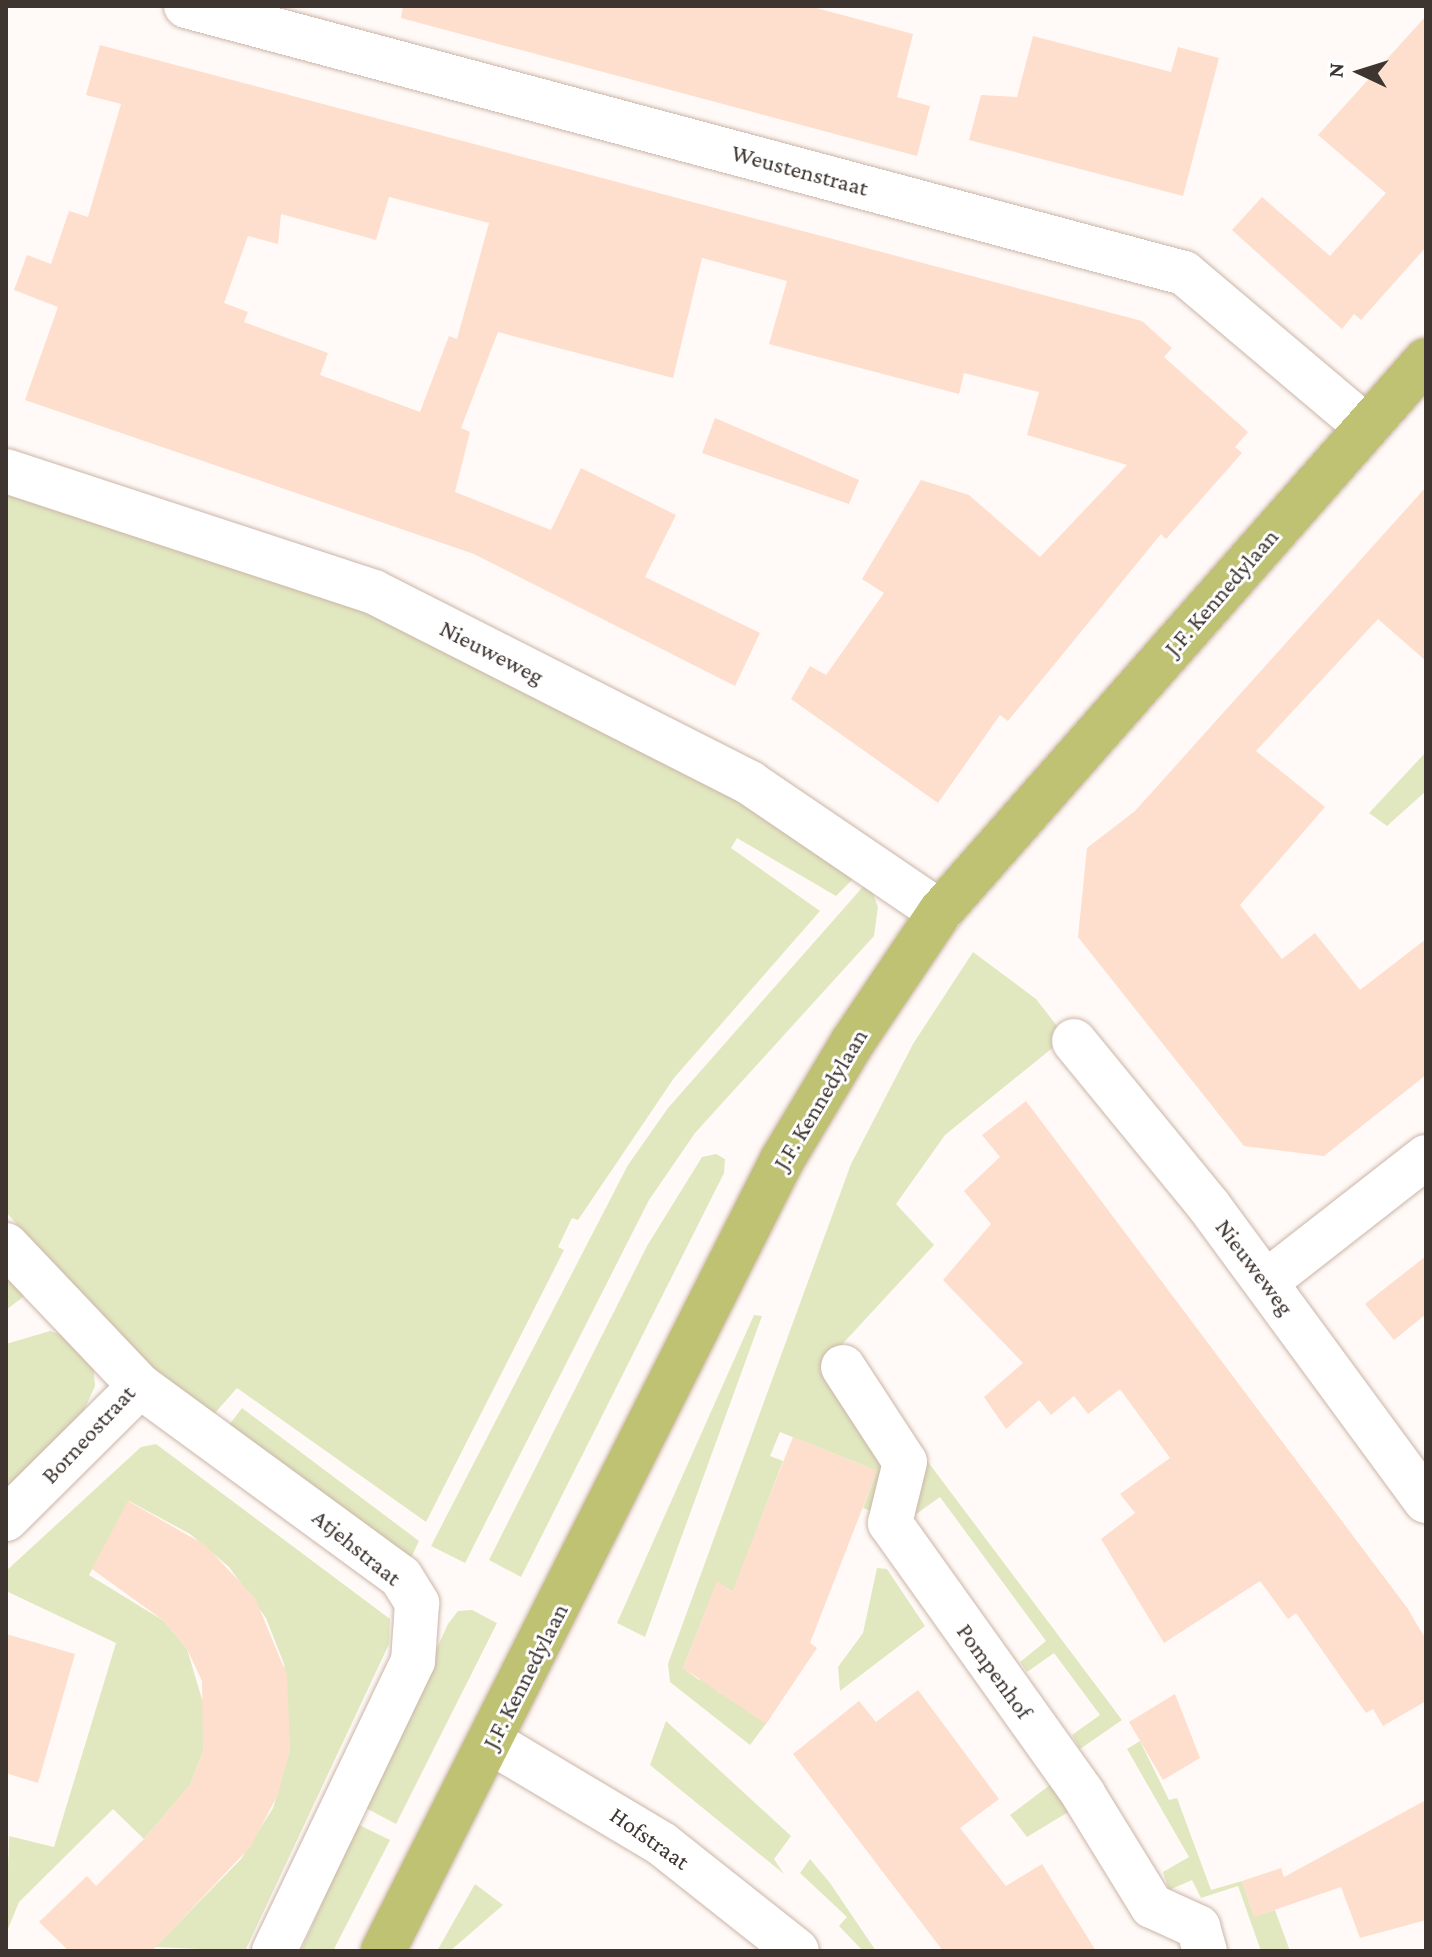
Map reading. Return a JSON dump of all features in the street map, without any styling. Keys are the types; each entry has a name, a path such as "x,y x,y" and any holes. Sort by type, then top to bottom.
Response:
{"main road":[{"name":"J.F. Kennedylaan","path":"383,1951 782,1160 940,912 1426,360"}],"street":[{"name":"Weustenstraat","path":"186,6 1184,273 1366,427"},
{"name":"Nieuweweg","path":"6,471 374,592 750,783 940,912"},
{"name":"Nieuweweg","path":"1074,1041 1266,1282 1426,1501"},
{"path":"1266,1282 1426,1157"},
{"name":"Borneostraat","path":"6,1245 140,1386 6,1519"},
{"name":"Pompenhof","path":"843,1367 905,1462 890,1523 1083,1794 1152,1906 1198,1927 1205,1951"},
{"name":"Atjehstraat","path":"140,1386 401,1577 417,1603 413,1661 274,1951"},
{"name":"Hofstraat","path":"491,1742 662,1844 797,1951"}],"green space":[{"path":"6,487 397,622 679,761 859,873 836,896 737,838 731,848 820,911 674,1078 578,1220 572,1218 558,1247 564,1250 426,1522 237,1388 207,1422 108,1328 6,1212"},
{"path":"1426,752 1426,791 1387,826 1369,813"},
{"path":"868,881 878,907 874,936 695,1133 649,1200 465,1563 431,1546 628,1165 668,1108"},
{"path":"973,952 1036,999 1061,1031 1061,1041 945,1135 896,1204 934,1245 822,1366 888,1459 876,1513 863,1508 877,1471 780,1432 770,1456 783,1461 733,1592 717,1582 683,1668 699,1680 705,1673 718,1692 771,1717 750,1745 670,1682 668,1664 851,1164 913,1044"},
{"path":"716,1154 725,1159 724,1173 521,1577 489,1560 647,1246 702,1157"},
{"path":"6,1271 27,1294 6,1310"},
{"path":"754,1315 762,1316 645,1637 617,1623"},
{"path":"50,1331 68,1337 93,1363 95,1386 80,1419 6,1489 6,1344"},
{"path":"242,1408 419,1541 409,1562 226,1429"},
{"path":"156,1444 390,1619 389,1644 245,1951 155,1947 241,1859 273,1808 290,1749 284,1664 266,1618 229,1567 190,1534 129,1501 89,1575 164,1621 187,1649 207,1716 203,1752 190,1785 144,1839 113,1809 19,1902 6,1934 9,1836 54,1847 116,1643 6,1591 6,1571 141,1447"},
{"path":"925,1458 1122,1720 1080,1749 1072,1735 1100,1715 1054,1653 1027,1672 1020,1662 1046,1641 940,1497 912,1517"},
{"path":"877,1568 887,1569 925,1626 840,1691 838,1667 863,1633"},
{"path":"472,1610 497,1623 396,1824 364,1807 448,1624 458,1611"},
{"path":"666,1721 791,1836 774,1859 784,1874 650,1765"},
{"path":"1140,1741 1169,1800 1177,1798 1211,1890 1242,1881 1254,1916 1275,1910 1290,1951 1261,1951 1238,1886 1201,1898 1192,1880 1169,1890 1163,1872 1189,1857 1127,1749"},
{"path":"1050,1785 1070,1811 1027,1837 1010,1815"},
{"path":"357,1824 390,1840 333,1951 301,1951"},
{"path":"810,1859 876,1951 863,1951 839,1926 847,1917 800,1873"},
{"path":"475,1884 503,1905 450,1951 437,1951"}],"building":[{"path":"403,6 809,6 913,34 897,97 930,106 917,156 401,18"},
{"path":"1426,16 1426,247 1361,320 1354,314 1342,329 1232,230 1262,197 1330,256 1386,193 1318,135"},
{"path":"1033,36 1171,72 1178,47 1219,58 1183,196 969,140 981,95 1017,97"},
{"path":"100,45 1142,321 1172,348 1164,357 1248,432 1235,447 1242,453 1166,539 1161,534 1008,721 1000,715 938,803 791,699 810,666 826,675 884,593 862,579 921,480 969,495 1040,557 1127,465 1027,435 1039,392 964,373 959,394 769,344 787,281 702,258 673,378 498,332 461,428 470,432 455,492 551,530 581,468 676,515 645,577 760,633 735,686 474,554 25,400 58,307 14,290 27,255 51,264 69,211 88,217 121,104 86,95","holes":["389,197 489,223 457,339 449,336 420,412 320,375 328,353 244,322 248,312 224,303 248,236 278,244 281,214 376,240"]},
{"path":"715,418 859,480 849,504 702,453"},
{"path":"1426,487 1426,661 1378,619 1256,751 1325,807 1240,905 1282,959 1315,933 1360,990 1426,939 1426,1075 1324,1156 1244,1146 1078,937 1087,848 1135,811"},
{"path":"1026,1101 1408,1609 1426,1640 1426,1701 1383,1726 1373,1709 1366,1713 1296,1613 1288,1619 1260,1581 1164,1643 1101,1539 1135,1513 1120,1494 1170,1458 1120,1389 1088,1414 1074,1396 1051,1415 1039,1400 1006,1429 984,1397 1023,1363 943,1280 991,1224 964,1191 1000,1157 982,1135"},
{"path":"1426,1256 1426,1314 1394,1340 1365,1304"},
{"path":"793,1437 877,1471 810,1643 817,1648 766,1724 683,1668 717,1581 732,1592"},
{"path":"128,1501 205,1545 255,1598 287,1675 290,1749 278,1794 251,1846 152,1951 69,1951 39,1922 87,1876 96,1886 144,1839 190,1785 203,1752 202,1681 187,1649 164,1621 92,1569"},
{"path":"6,1634 75,1654 38,1783 6,1773"},
{"path":"918,1690 999,1799 960,1828 1006,1886 1042,1864 1096,1951 943,1951 793,1754 859,1701 876,1722"},
{"path":"1175,1694 1200,1758 1163,1780 1129,1722"},
{"path":"1426,1800 1426,1920 1360,1938 1341,1887 1254,1917 1242,1881 1281,1868 1284,1877"}]}
